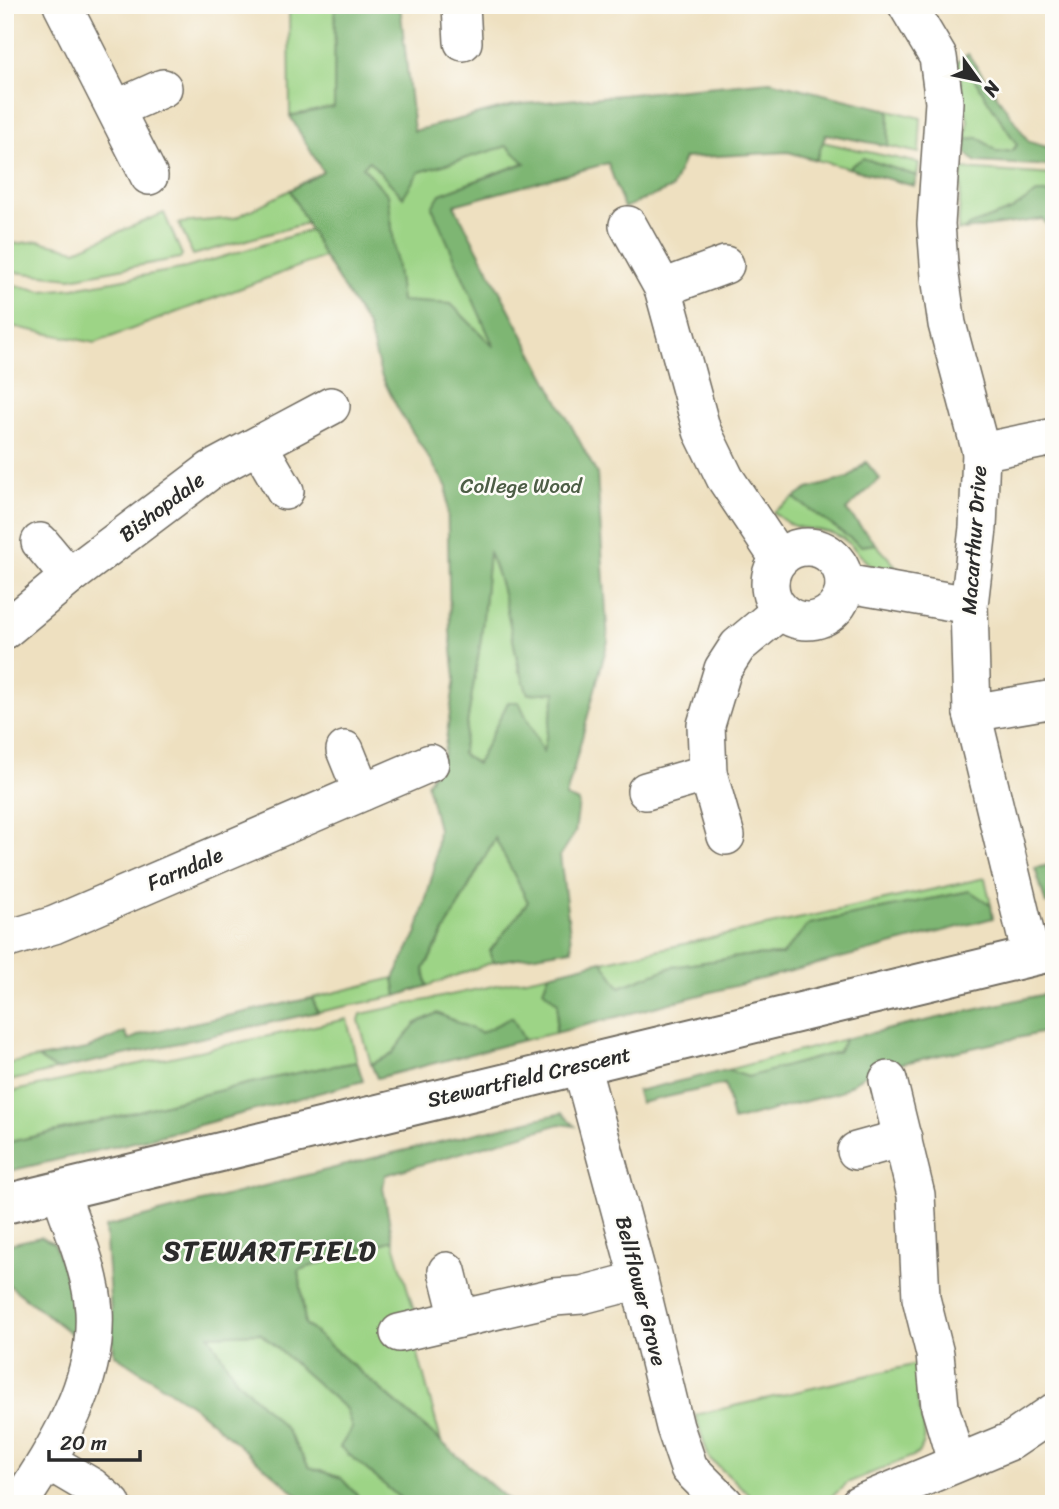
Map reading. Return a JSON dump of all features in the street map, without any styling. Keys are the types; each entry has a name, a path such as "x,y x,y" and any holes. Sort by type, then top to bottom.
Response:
{"street":[{"path":"62,5 149,176"},
{"path":"461,5 463,42"},
{"name":"Macarthur Drive","path":"907,5 938,57 944,102 936,224 940,276 947,324 981,452 978,528 969,605 972,713 1042,954"},
{"path":"116,109 163,88"},
{"path":"628,225 663,288 702,430 725,478 779,559"},
{"path":"663,288 725,265"},
{"name":"Bishopdale","path":"5,631 69,577 211,470 331,405"},
{"path":"981,452 1054,437"},
{"path":"259,446 285,491"},
{"path":"40,542 69,577"},
{"path":"798,548 820,549 833,556 841,569 844,583 842,598 833,610 821,619 807,622 792,619 780,611 772,599 769,585 772,571 779,559 798,548"},
{"path":"844,583 969,605"},
{"path":"726,836 708,773 705,725 723,669 738,646 780,611"},
{"path":"972,713 1054,699"},
{"path":"345,750 362,792"},
{"name":"Farndale","path":"5,940 54,925 430,763"},
{"path":"646,792 708,773"},
{"name":"Stewartfield Crescent","path":"5,1204 1042,954"},
{"name":"Bellflower Grove","path":"581,1065 639,1280 675,1427 689,1468 725,1504"},
{"path":"888,1080 916,1195 921,1298 934,1354 940,1407 956,1461"},
{"path":"856,1151 903,1138"},
{"path":"19,1504 48,1461 85,1382 93,1332 94,1310 82,1259 60,1191"},
{"path":"447,1271 459,1319"},
{"path":"398,1333 554,1297 582,1295 639,1280"},
{"path":"859,1504 956,1461 1011,1441 1054,1412"},
{"path":"48,1461 92,1487 112,1504"}],"green space":[{"path":"289,5 335,5 334,107 290,116"},
{"name":"College Wood","path":"335,5 400,5 414,131 514,105 770,81 889,110 888,146 826,134 816,160 788,152 684,158 672,188 624,208 608,163 454,205 597,474 608,641 566,797 579,802 575,833 560,856 572,949 493,962 490,951 528,902 495,838 424,969 427,986 397,996 394,978 417,932 434,869 438,829 427,784 444,754 455,678 450,631 447,487 398,409 381,375 368,327 324,257 290,190 323,172 290,116 334,107","holes":["507,146 525,163 440,194 432,207 494,347 451,304 401,301 388,195 363,167 369,161 403,197 419,172","489,553 501,588 528,694 556,692 543,752 519,702 508,702 477,764 462,754 481,639"]},
{"path":"968,54 1029,142 1054,149 1054,166 976,162 966,153 966,140 978,137 997,152 1012,151 1017,145 965,65 963,58"},
{"path":"963,58 1017,145 1012,151 997,152 978,137 966,140 968,122 957,62"},
{"path":"889,110 921,118 919,153 888,146"},
{"path":"822,142 919,163 917,176 863,159 848,168 816,160"},
{"path":"507,146 526,162 440,194 496,349 451,304 401,302 388,195 363,167 369,161 419,172"},
{"path":"863,158 917,176 914,186 848,168"},
{"path":"962,169 1054,175 1054,199 1046,193 1037,193 1012,210 958,231"},
{"path":"290,190 307,223 193,255 179,223 235,218"},
{"path":"1037,193 1046,193 1054,199 1054,236 1043,219 965,230 968,226 1012,210"},
{"path":"164,213 182,255 180,258 71,278 5,271 5,245 39,241 76,250"},
{"path":"311,230 324,257 95,343 5,325 5,283 42,291 74,288 186,268"},
{"path":"866,462 880,479 846,510 876,544 861,546 794,498 808,489 848,478"},
{"path":"794,498 861,546 876,544 903,574 877,569 869,565 844,539 824,531 797,527 773,512"},
{"path":"489,551 505,594 519,672 556,691 543,753 519,703 509,702 478,764 462,754 481,639"},
{"path":"496,837 528,902 490,951 493,962 427,986 424,969"},
{"path":"1054,864 1054,903 1046,904 1035,868"},
{"path":"985,878 991,905 969,891 809,924 782,955 744,956 672,967 620,987 602,962"},
{"path":"970,891 991,905 993,918 556,1033 558,1003 543,990 549,974 602,961 620,987 672,967 744,956 782,955 809,924"},
{"path":"549,974 543,990 558,1003 555,1033 524,1040 512,1017 481,1033 437,1013 415,1024 391,1055 371,1064 359,1020 361,1014"},
{"path":"394,978 397,996 318,1012 312,998"},
{"path":"1054,992 1054,1030 872,1070 840,1092 733,1121 725,1084 640,1103 637,1091 727,1070 748,1077 838,1052 845,1039"},
{"path":"312,998 318,1012 57,1070 38,1058 87,1049 125,1032 129,1040 142,1034"},
{"path":"437,1013 481,1033 512,1017 524,1040 377,1078 371,1064 391,1055 415,1024"},
{"path":"347,1019 357,1062 224,1089 5,1143 5,1093"},
{"path":"845,1039 838,1052 748,1077 727,1070"},
{"path":"38,1058 57,1070 5,1082 5,1064"},
{"path":"357,1062 363,1081 151,1138 5,1172 5,1143 224,1089"},
{"path":"562,1113 575,1126 560,1124 385,1175 383,1188 393,1240 299,1270 305,1324 513,1504 407,1504 340,1447 352,1428 346,1409 260,1333 209,1335 236,1379 285,1428 309,1467 341,1478 365,1504 303,1504 300,1497 193,1406 114,1354 105,1227"},
{"path":"40,1237 54,1243 76,1308 73,1335 5,1282 5,1245"},
{"path":"393,1240 415,1314 414,1339 441,1441 305,1324 299,1270"},
{"path":"260,1333 346,1409 352,1428 341,1447 407,1504 365,1504 341,1478 309,1467 285,1428 236,1379 208,1335"},
{"path":"921,1363 918,1397 925,1436 921,1449 916,1455 847,1483 824,1504 760,1504 709,1458 695,1415"}],"district":[{"name":"STEWARTFIELD","path":"270,1250"}]}
